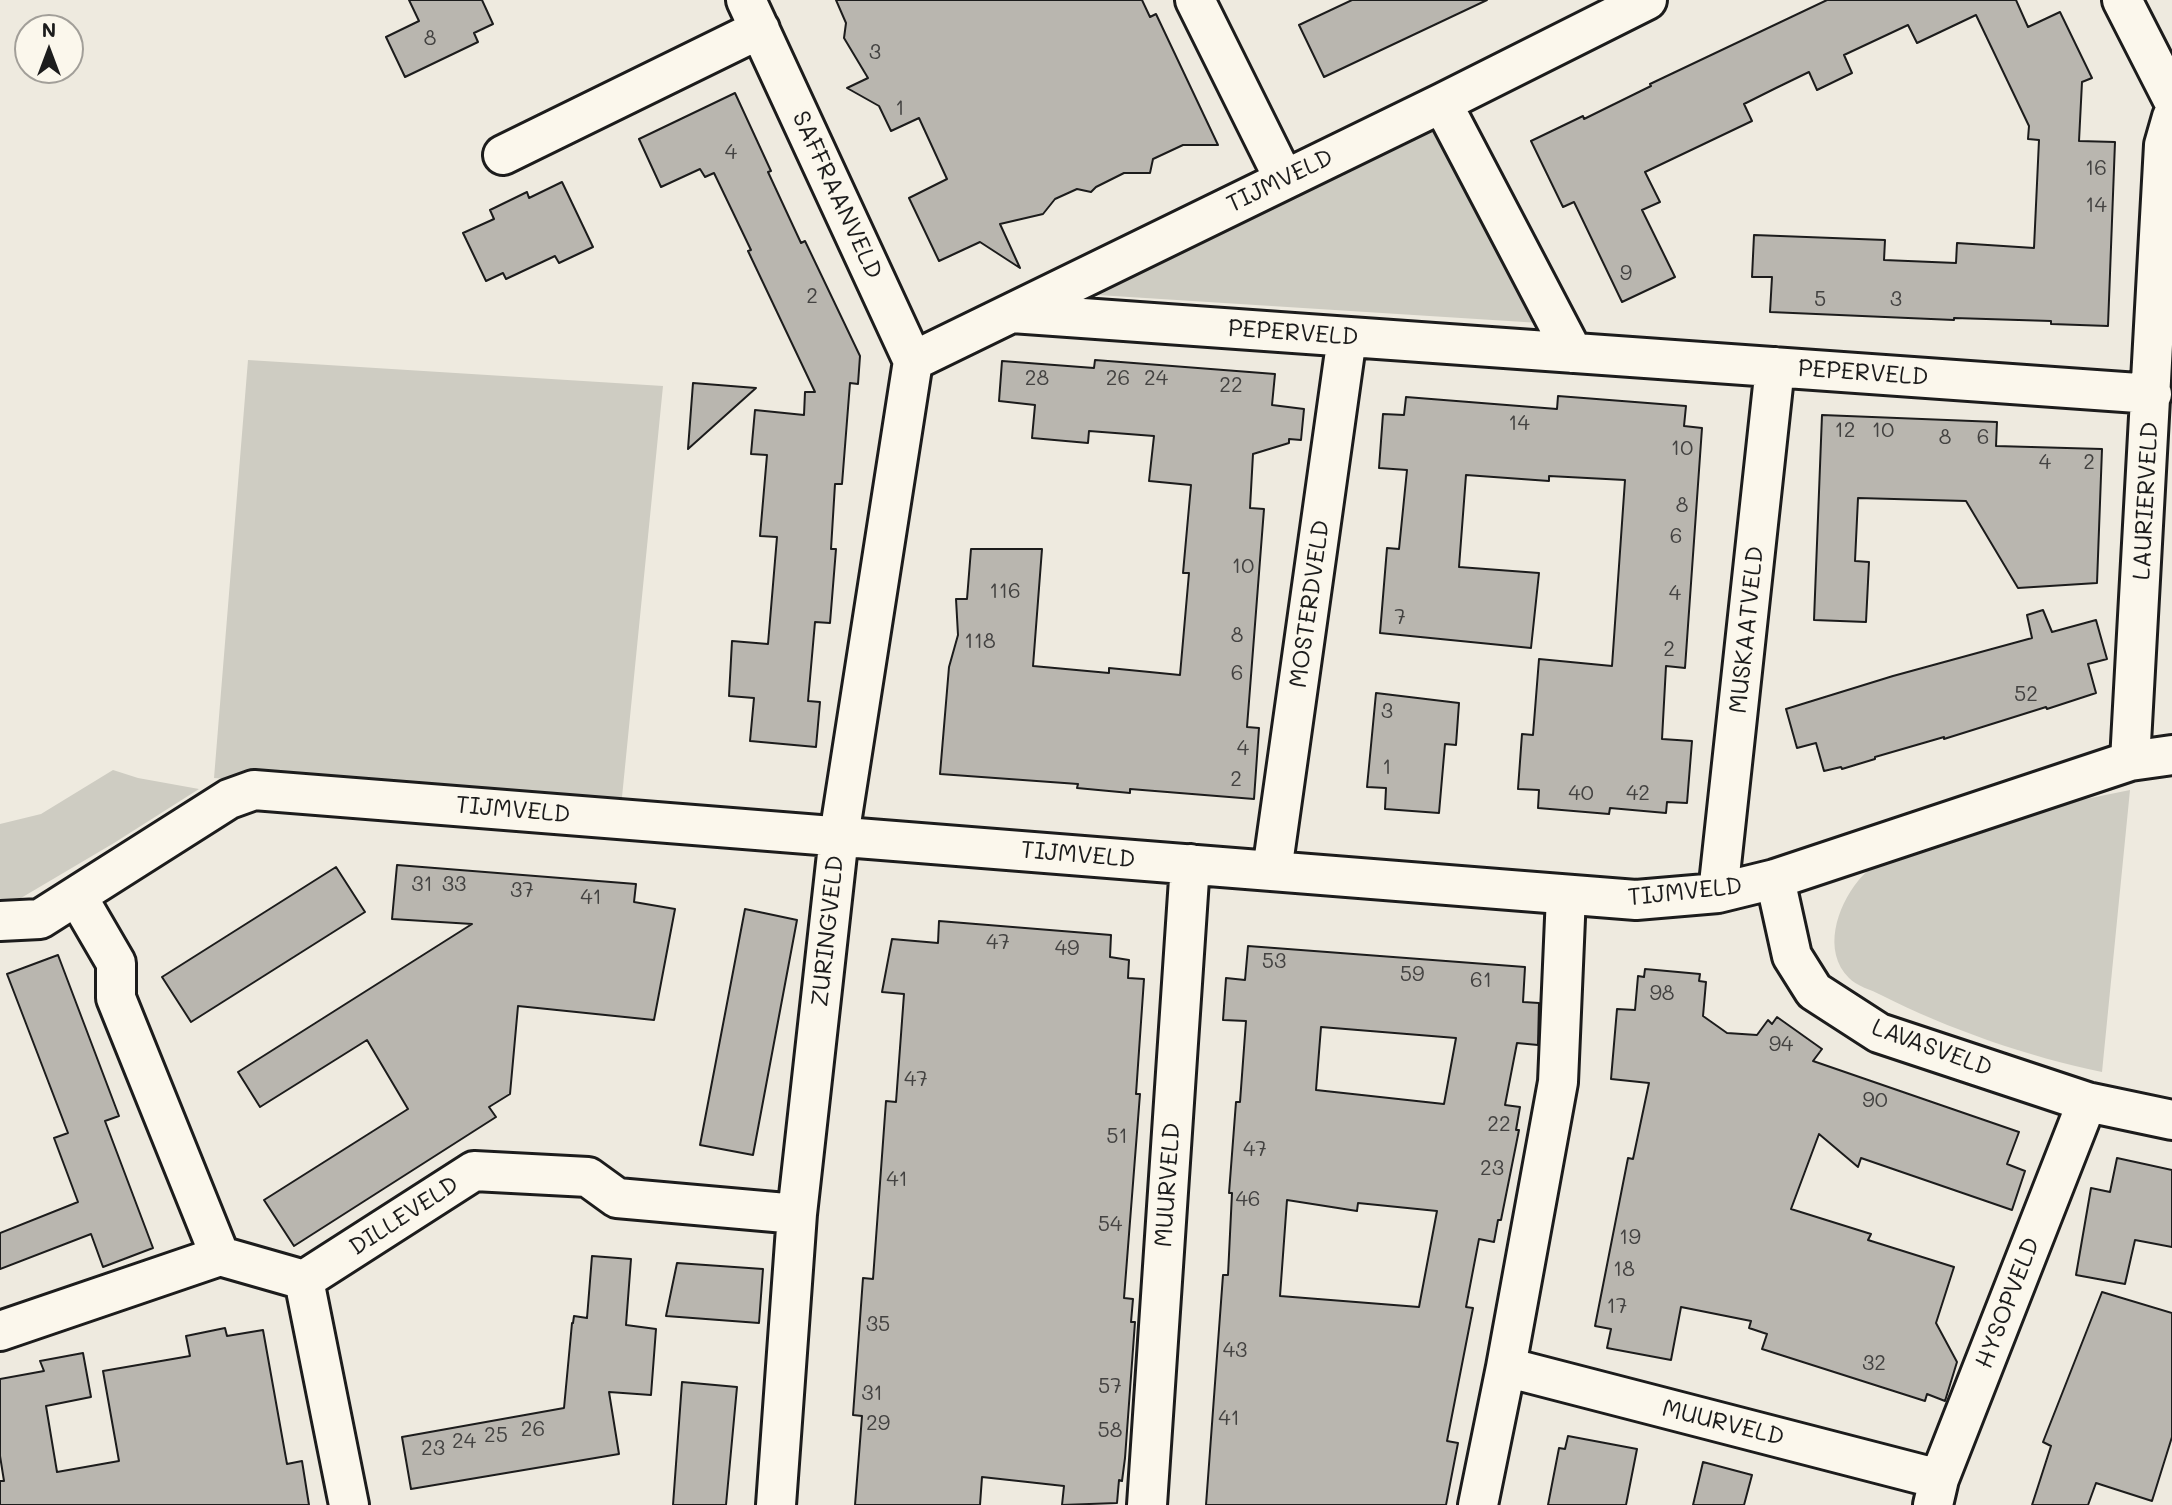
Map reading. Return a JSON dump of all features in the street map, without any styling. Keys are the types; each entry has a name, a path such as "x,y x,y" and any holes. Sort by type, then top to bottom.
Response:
{"street":[{"path":"1195,0 1284,179"},
{"name":"TIJMVELD","path":"913,361 1647,0"},
{"path":"2122,0 2172,98"},
{"name":"SAFFRAANVELD","path":"503,155 753,15 913,361"},
{"path":"1441,103 1573,353"},
{"name":"LAURIERVELD","path":"2130,761 2164,145 2172,117"},
{"name":"PEPERVELD","path":"1012,313 2152,394"},
{"name":"MOSTERDVELD","path":"1272,871 1347,337"},
{"name":"ZURINGVELD","path":"776,1505 797,1214 839,836 913,361"},
{"name":"MUSKAATVELD","path":"1718,893 1775,367"},
{"name":"TIJMVELD","path":"0,921 40,919 229,799 254,790 1636,900 1718,893 1775,879 2130,761 2172,755"},
{"name":"MUURVELD","path":"1147,1505 1190,864"},
{"name":"LAVASVELD","path":"1775,879 1792,956 1814,991 1879,1033 2087,1102 2172,1120"},
{"path":"1478,1505 1558,1082 1566,895"},
{"path":"77,896 116,963 116,998 220,1256"},
{"name":"HYSOPVELD","path":"1936,1492 2087,1102"},
{"name":"DILLEVELD","path":"303,1280 474,1171 588,1177 617,1198 797,1214"},
{"path":"0,1331 220,1256 303,1280 349,1505"},
{"name":"MUURVELD","path":"1506,1367 1936,1492"}],"shaded area":[{"path":"1423,115 1540,323 1082,294"},
{"path":"248,360 663,386 621,807 214,778"},
{"path":"113,770 138,778 199,789 21,898 0,900 0,824 41,814"},
{"path":"2130,790 2102,1072 2046,1058 1961,1030 1860,986 1849,978 1841,967 1834,942 1839,916 1858,881 1881,859 2076,801"}],"building":[{"path":"409,0 482,0 493,24 474,33 478,42 405,77 386,37 419,21"},
{"path":"836,0 1142,0 1150,17 1156,14 1218,145 1183,145 1153,159 1150,173 1124,173 1091,192 1077,189 1055,199 1043,214 1000,224 1020,268 980,242 939,261 909,198 947,179 919,118 891,131 879,106 847,88 868,78 844,38 846,23"},
{"path":"1352,0 1487,0 1324,77 1299,25"},
{"path":"1827,0 2016,0 2028,27 2060,12 2092,78 2082,82 2079,141 2115,142 2108,326 2051,324 2051,321 1954,320 1770,312 1772,277 1752,277 1754,235 1885,240 1884,260 1956,263 1957,243 2034,248 2039,140 2028,139 2029,126 1976,15 1917,43 1908,25 1844,55 1852,73 1817,90 1809,72 1744,104 1752,121 1645,172 1660,202 1642,210 1675,277 1622,302 1574,202 1563,207 1531,141 1583,116 1584,119 1651,86 1650,84"},
{"path":"735,93 801,243 805,241 860,356 858,384 850,383 842,484 835,484 831,549 836,549 830,623 815,622 808,701 820,702 816,747 750,741 754,698 729,696 732,641 768,644 777,537 760,536 767,455 751,454 755,410 804,415 805,392 815,392 714,173 705,177 700,169 661,187 639,139"},
{"path":"562,182 593,247 559,263 555,256 506,279 503,273 486,281 463,233 494,219 490,210 527,192 529,198"},
{"path":"1095,360 1275,374 1272,405 1304,409 1301,440 1289,439 1289,443 1253,454 1250,508 1264,509 1247,727 1259,728 1254,799 1130,789 1130,793 1077,788 1078,784 940,774 949,667 958,635 956,599 967,599 971,549 1042,549 1033,666 1109,673 1109,668 1180,675 1189,573 1183,573 1191,485 1149,481 1154,436 1089,431 1088,443 1032,438 1035,405 999,401 1002,361 1094,368"},
{"path":"693,383 756,388 688,449"},
{"path":"1558,396 1686,406 1684,426 1702,428 1685,668 1666,666 1662,739 1692,741 1687,803 1667,802 1666,813 1610,808 1609,814 1538,808 1539,790 1518,789 1522,734 1533,735 1539,659 1612,666 1625,480 1549,476 1549,481 1466,475 1459,567 1539,573 1531,648 1380,633 1387,548 1399,549 1407,470 1379,468 1383,414 1404,415 1406,397 1557,409"},
{"path":"1822,415 1997,422 1996,446 2102,449 2097,583 2018,588 1966,501 1858,498 1855,561 1869,562 1866,622 1814,620"},
{"path":"2043,610 2052,632 2096,620 2107,659 2088,664 2096,693 1842,769 1824,771 1816,743 1797,748 1786,709 2032,638 2027,615"},
{"path":"1376,693 1459,703 1456,745 1445,744 1439,813 1385,809 1386,788 1367,787"},
{"path":"397,865 636,884 634,902 675,909 654,1020 518,1006 510,1094 489,1107 496,1117 294,1246 264,1200 408,1109 367,1040 260,1107 238,1072 472,924 392,919"},
{"path":"336,867 365,912 191,1022 162,977"},
{"path":"745,909 797,920 753,1155 700,1145"},
{"path":"939,921 1111,935 1110,957 1129,960 1128,978 1144,979 1136,1094 1140,1094 1124,1298 1133,1299 1131,1322 1135,1322 1125,1458 1117,1503 1062,1505 1064,1486 982,1477 980,1505 855,1505 862,1416 853,1415 863,1278 873,1279 886,1101 896,1102 904,994 882,992 892,939 938,943"},
{"path":"1248,946 1525,967 1523,1002 1539,1003 1538,1045 1517,1043 1505,1105 1520,1107 1516,1130 1519,1130 1501,1220 1498,1220 1494,1242 1479,1239 1466,1307 1473,1308 1447,1441 1458,1443 1446,1505 1206,1505 1223,1275 1228,1275 1232,1193 1229,1193 1236,1102 1240,1102 1246,1021 1223,1020 1226,978 1245,980","holes":["1321,1027 1456,1038 1444,1104 1316,1090","1287,1200 1357,1211 1358,1203 1437,1211 1419,1307 1280,1296"]},
{"path":"58,955 119,1116 105,1121 153,1248 103,1267 91,1234 0,1269 0,1233 78,1202 54,1138 68,1133 7,974"},
{"path":"1645,969 1700,974 1699,981 1706,982 1703,1016 1727,1033 1757,1035 1768,1020 1772,1024 1777,1017 1822,1049 1813,1061 2019,1132 2007,1164 2025,1171 2012,1210 1861,1158 1858,1167 1819,1134 1791,1209 1871,1234 1868,1240 1954,1267 1936,1323 1957,1362 1945,1401 1927,1394 1925,1401 1762,1349 1767,1334 1749,1328 1751,1321 1681,1307 1671,1360 1607,1348 1611,1329 1595,1326 1628,1158 1633,1159 1649,1083 1611,1079 1617,1009 1635,1010 1638,976 1644,977"},
{"path":"2117,1158 2172,1170 2172,1247 2135,1240 2125,1284 2076,1275 2091,1188 2110,1192"},
{"path":"592,1256 631,1259 626,1325 656,1329 651,1395 609,1392 619,1454 411,1489 402,1437 564,1408 572,1323 574,1316 587,1318"},
{"path":"677,1263 763,1269 759,1323 666,1316"},
{"path":"2102,1292 2172,1313 2172,1437 2152,1501 2096,1483 2088,1505 2032,1505 2051,1446 2043,1442"},
{"path":"225,1328 227,1336 263,1330 287,1464 302,1461 309,1505 0,1505 0,1481 4,1481 0,1456 0,1379 44,1371 40,1361 83,1353 91,1397 46,1406 57,1472 119,1461 103,1371 190,1356 186,1336"},
{"path":"682,1382 737,1387 726,1505 673,1505"},
{"path":"1568,1436 1637,1449 1626,1505 1548,1505 1559,1448 1565,1449"},
{"path":"1703,1462 1752,1475 1744,1505 1693,1505"}]}
